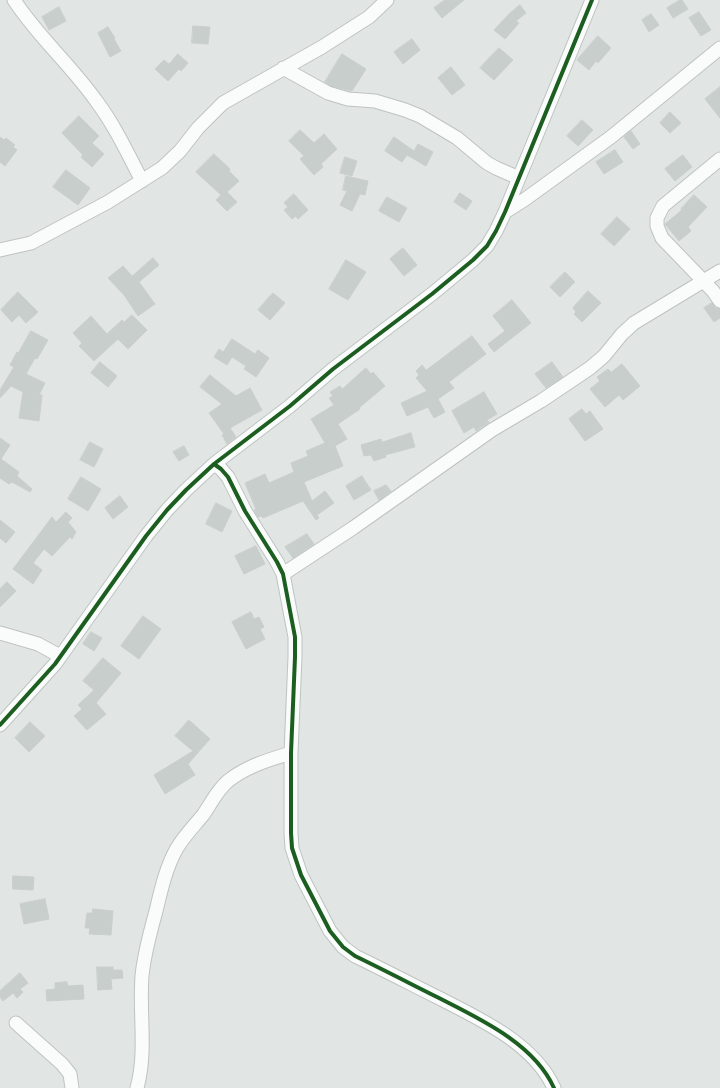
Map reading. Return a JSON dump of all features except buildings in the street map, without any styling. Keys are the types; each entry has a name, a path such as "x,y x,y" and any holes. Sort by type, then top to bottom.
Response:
{"street":[{"path":"14,0 24,15 81,81 96,101 114,127 142,181"},
{"path":"0,250 32,243 108,202 142,181 162,168 180,151 198,128 223,103 322,47 369,17 387,0"},
{"path":"0,725 60,656 146,536 186,490 214,464 290,406 333,369 432,294 473,260 487,246 505,212 592,0"},
{"path":"505,212 611,137 720,48"},
{"path":"283,68 328,94 348,99 375,101 420,116 458,138 496,168 519,178"},
{"path":"720,159 663,206 657,218 657,226 662,238 703,280 720,301"},
{"path":"283,574 342,536 492,430 585,372 604,356 622,334 634,323 720,271"},
{"path":"214,464 228,477 245,511 283,574 295,644 291,753 292,848 301,875 313,901 330,931 343,947 355,956 489,1023 529,1054 545,1071 554,1088"},
{"path":"0,633 38,644 60,656"},
{"path":"137,1088 143,1058 142,978 144,955 163,885 177,849 189,830 202,816 217,793 227,782 240,772 260,762 291,753"},
{"path":"16,1023 62,1064 70,1074 72,1088"}],"cycle path":[{"path":"0,725 55,664 146,536 167,510 186,490 214,464 290,406 333,369 432,294 473,260 487,246 505,212 592,0"},
{"path":"214,464 228,477 245,511 283,574 295,637 291,753 292,848 301,875 330,931 343,947 355,956 487,1023 519,1045 545,1072 554,1088"}]}
